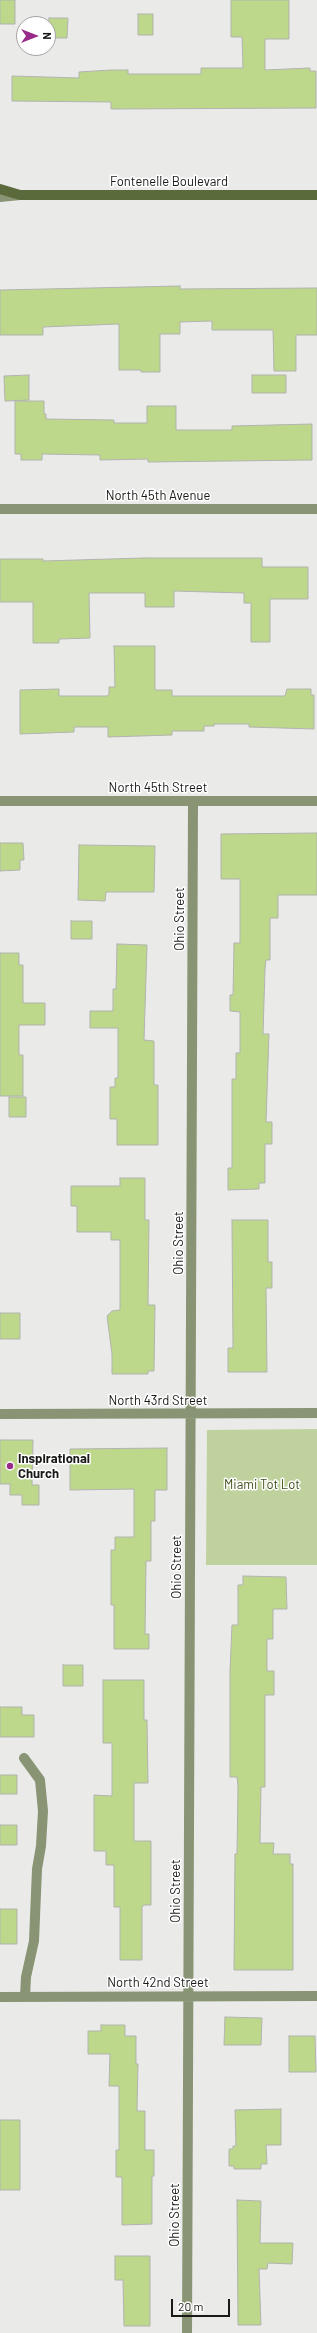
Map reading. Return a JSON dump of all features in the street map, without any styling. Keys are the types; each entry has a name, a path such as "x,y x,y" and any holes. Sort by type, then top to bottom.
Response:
{"main road":[{"name":"Fontenelle Boulevard","path":"0,189 20,194 317,195"}],"street":[{"name":"Fontenelle Boulevard","path":"0,197 20,194"},
{"name":"North 45th Avenue","path":"0,509 317,509"},
{"name":"North 45th Street","path":"0,801 317,801"},
{"name":"Ohio Street","path":"187,2333 193,801"},
{"name":"North 43rd Street","path":"0,1414 317,1413"},
{"path":"24,1758 40,1780 43,1811 41,1846 37,1869 34,1941 26,1978 25,1997"},
{"name":"North 42nd Street","path":"0,1997 317,1996"}],"green space":[{"name":"Miami Tot Lot","path":"317,1429 317,1565 206,1565 207,1430"}],"building":[{"path":"0,0 15,0 15,24 0,24"},
{"path":"231,0 289,0 289,39 265,39 265,70 310,68 310,71 316,71 316,108 111,109 111,102 12,101 12,76 79,78 79,72 111,70 128,70 128,74 201,74 201,68 243,68 242,37 231,37"},
{"path":"138,14 153,14 153,35 138,35"},
{"path":"56,18 68,18 67,38 56,38"},
{"path":"180,286 180,289 317,288 317,335 296,335 296,371 274,371 273,330 212,330 212,321 180,322 180,334 160,334 160,372 141,372 141,370 119,370 119,324 43,327 43,335 0,335 0,290"},
{"path":"29,375 29,400 5,401 4,376"},
{"path":"252,375 286,375 286,393 252,393"},
{"path":"15,401 44,401 44,414 46,414 46,419 114,420 114,423 147,423 147,406 176,406 176,430 232,430 232,426 312,424 312,460 148,462 148,459 100,460 100,455 42,454 42,460 21,460 21,454 15,454"},
{"path":"144,558 262,558 262,567 308,567 308,599 270,599 270,642 251,642 251,603 244,603 244,593 174,591 174,607 145,607 145,593 89,593 90,638 59,639 59,643 33,643 33,602 0,602 0,559 43,559 43,561"},
{"path":"114,646 155,646 155,690 172,690 172,696 285,696 287,689 311,689 311,695 314,695 314,729 249,727 249,724 214,724 214,726 204,726 204,731 172,731 172,735 108,737 108,727 74,727 74,732 20,734 20,690 59,689 59,696 107,696 109,694 109,687 115,687"},
{"path":"317,833 317,895 278,895 278,918 270,918 270,960 266,960 265,969 263,1034 269,1034 266,1122 272,1122 272,1144 265,1144 265,1183 259,1183 259,1189 228,1190 228,1168 232,1168 232,1079 236,1079 236,1053 240,1053 240,1012 230,1011 230,995 233,995 234,943 240,943 240,879 221,879 221,834"},
{"path":"0,843 23,843 24,860 20,860 20,870 0,871"},
{"path":"79,845 155,846 154,892 106,892 105,901 78,900"},
{"path":"71,921 92,921 92,939 71,939"},
{"path":"117,944 147,945 144,1040 154,1041 154,1085 158,1085 158,1145 117,1145 117,1119 110,1119 110,1087 115,1087 115,1078 118,1078 118,1028 90,1028 90,1011 113,1011 113,989 116,989"},
{"path":"0,953 19,953 19,965 23,965 23,1003 45,1003 45,1025 19,1025 19,1055 23,1055 23,1096 0,1096"},
{"path":"9,1097 26,1097 26,1117 9,1117"},
{"path":"120,1178 145,1178 145,1220 149,1220 148,1305 155,1305 154,1371 148,1371 148,1374 112,1374 112,1354 107,1316 112,1311 120,1310 120,1240 111,1240 111,1232 77,1232 77,1206 71,1206 71,1186 120,1186"},
{"path":"232,1220 268,1220 268,1262 272,1262 272,1288 266,1288 267,1372 228,1372 228,1348 233,1348"},
{"path":"0,1313 20,1313 20,1339 0,1339"},
{"path":"0,1440 33,1440 32,1485 39,1485 39,1505 22,1505 22,1495 10,1495 10,1484 0,1484"},
{"path":"167,1448 167,1490 155,1490 155,1521 151,1521 151,1561 146,1561 145,1634 149,1634 149,1649 114,1649 114,1605 111,1605 111,1550 115,1550 115,1537 134,1537 134,1489 70,1490 70,1449"},
{"path":"243,1576 286,1577 287,1609 273,1609 273,1639 267,1639 267,1671 274,1671 274,1695 265,1695 265,1787 261,1787 260,1843 274,1843 273,1854 290,1854 290,1864 293,1864 293,1970 234,1970 235,1854 237,1854 238,1787 237,1777 230,1777 230,1671 232,1625 238,1625 238,1585 243,1585"},
{"path":"63,1665 83,1665 83,1686 63,1686"},
{"path":"103,1680 144,1680 144,1720 147,1720 148,1783 134,1783 134,1841 151,1841 151,1905 144,1905 142,1907 142,1960 120,1960 120,1907 114,1907 114,1865 106,1865 106,1851 94,1851 94,1795 112,1796 112,1743 103,1743"},
{"path":"0,1707 22,1707 22,1715 34,1715 34,1737 0,1737"},
{"path":"0,1775 17,1775 17,1794 0,1794"},
{"path":"0,1825 17,1825 17,1845 0,1845"},
{"path":"0,1909 17,1909 17,1944 0,1944"},
{"path":"225,2017 262,2018 261,2045 224,2045"},
{"path":"101,2025 125,2025 125,2036 136,2036 136,2064 138,2064 137,2111 145,2111 145,2150 154,2150 154,2176 152,2176 152,2224 122,2225 122,2177 116,2177 116,2150 119,2150 119,2086 109,2086 110,2054 88,2054 88,2031 101,2031"},
{"path":"289,2036 315,2036 316,2072 289,2072"},
{"path":"281,2109 281,2145 266,2145 267,2164 261,2164 261,2169 234,2169 234,2166 229,2166 229,2149 233,2149 233,2146 236,2146 235,2110"},
{"path":"0,2120 20,2120 20,2190 0,2190"},
{"path":"237,2200 261,2201 260,2243 293,2243 292,2264 268,2263 267,2269 259,2269 261,2325 238,2325"},
{"path":"115,2256 150,2256 150,2326 124,2326 123,2280 115,2280"}],"place":[{"name":"Inspirational Church","path":"10,1466"}]}
